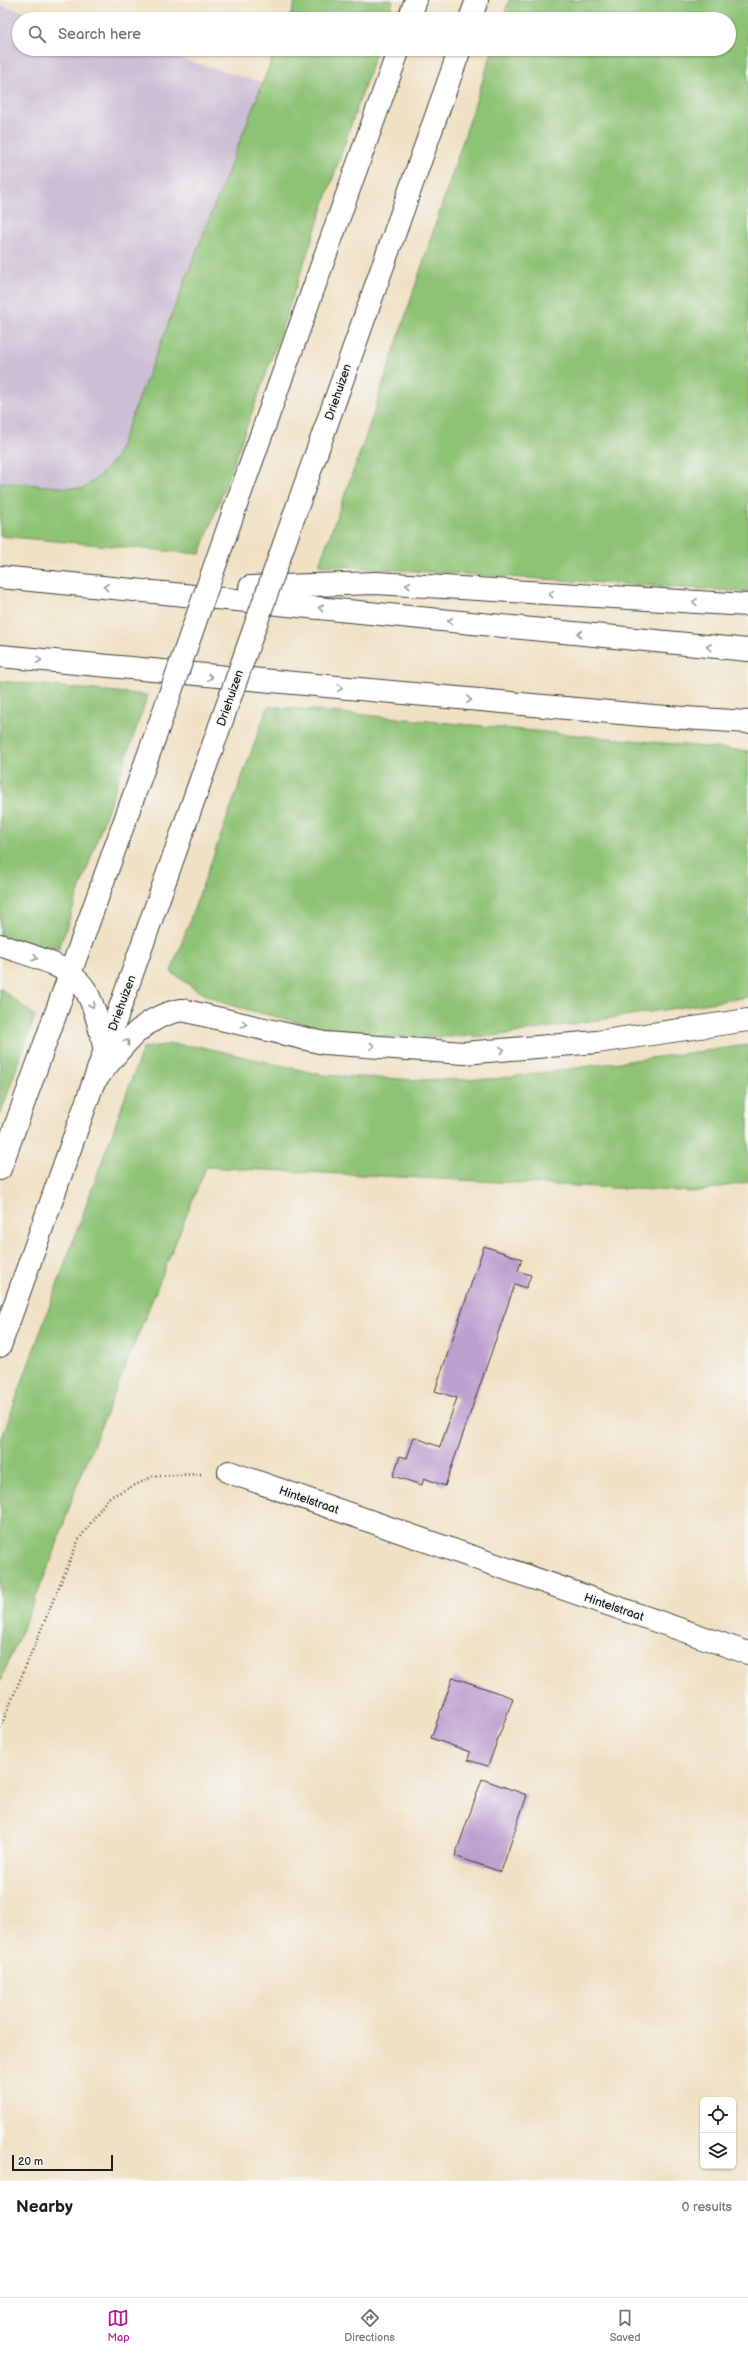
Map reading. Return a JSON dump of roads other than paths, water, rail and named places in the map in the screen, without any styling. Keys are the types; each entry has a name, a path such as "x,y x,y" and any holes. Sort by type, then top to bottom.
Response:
{"main road":[{"path":"412,12 416,0"},
{"path":"473,12 477,0"},
{"path":"0,1169 396,56"},
{"name":"Driehuizen","path":"0,1346 458,56"},
{"path":"0,577 748,650"},
{"path":"145,591 376,584 748,605"},
{"path":"0,656 645,715 748,722"},
{"path":"0,945 46,961 69,974 85,990 97,1015 105,1050"},
{"path":"93,1083 140,1028 167,1012 182,1010 324,1043 464,1053 597,1042 748,1020"},
{"name":"Hintelstraat","path":"229,1472 748,1653"}]}
